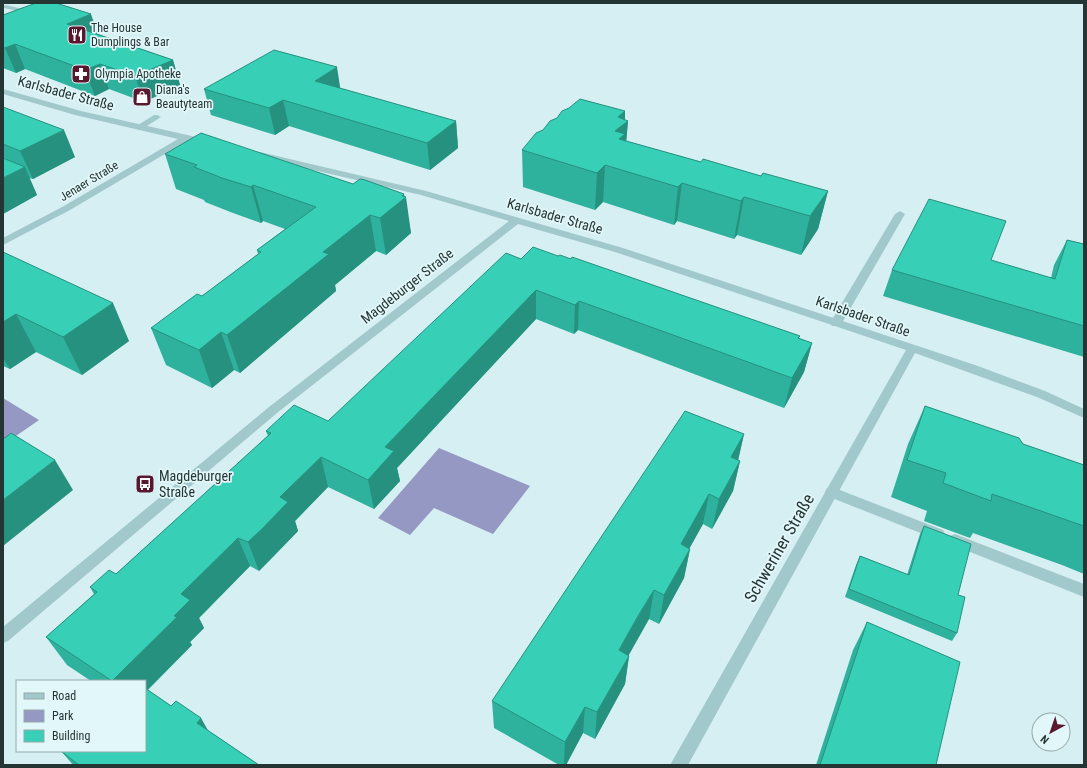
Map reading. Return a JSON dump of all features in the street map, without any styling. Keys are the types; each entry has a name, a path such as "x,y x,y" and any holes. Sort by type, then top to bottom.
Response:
{"street":[{"path":"6,7 24,9 10,15 27,18"},
{"name":"Karlsbader Straße","path":"3,91 22,98 185,138 216,144"},
{"path":"139,127 157,117"},
{"name":"Jenaer Straße","path":"3,242 67,208 185,138"},
{"name":"Karlsbader Straße","path":"253,153 423,193 666,266 974,369 1041,394 1084,414"},
{"path":"836,323 900,214"},
{"name":"Magdeburger Straße","path":"3,636 267,414 516,220"},
{"name":"Schweriner Straße","path":"679,765 912,349"},
{"path":"832,492 1084,591"}],"green space":[{"path":"3,398 39,420 3,445"},
{"path":"439,448 530,486 493,534 434,508 410,535 378,518"}],"building":[{"path":"36,3 56,3 91,14 67,24 173,60 135,76 100,64 85,70 15,44 5,48 3,47 3,15"},
{"path":"274,50 337,67 315,81 456,121 427,143 283,100 269,108 204,89"},
{"path":"580,99 625,111 618,117 628,121 615,131 625,134 619,139 701,162 703,159 761,176 763,173 828,191 810,216 744,197 741,201 682,183 678,187 605,165 597,173 522,150 536,133 543,130 550,121 557,118 562,111 569,108"},
{"path":"3,107 64,130 20,151 3,144"},
{"path":"201,133 353,184 360,179 365,180 404,194 402,196 406,197 380,218 370,215 323,252 329,254 227,335 221,332 199,350 151,328 197,294 202,296 261,252 257,250 316,207 253,185 251,187 222,178 194,167 197,165 165,154"},
{"path":"3,158 25,167 3,178"},
{"path":"929,199 1006,221 991,260 1055,279 1067,240 1084,244 1084,326 892,270"},
{"path":"533,247 558,256 560,255 571,259 572,257 800,336 798,338 812,343 792,378 579,301 575,305 536,290 385,447 394,451 368,480 321,457 280,497 288,502 262,529 248,542 238,538 181,594 190,600 174,616 177,617 113,680 110,680 46,637 97,592 90,587 109,570 116,574 271,433 266,431 294,405 328,421 506,253 521,259"},
{"path":"3,252 113,303 63,337 16,314 3,322"},
{"path":"925,406 1019,438 1023,444 1084,465 1084,526 992,494 991,501 943,483 946,473 907,460"},
{"path":"685,411 744,434 731,457 740,461 719,499 709,494 681,544 690,549 664,595 654,590 638,616 619,650 629,656 597,712 585,707 565,742 492,701"},
{"path":"11,433 55,460 3,500 3,437 5,438"},
{"path":"924,526 971,544 958,595 965,597 957,633 849,589 860,556 909,575"},
{"path":"867,622 960,662 936,765 820,765"},
{"path":"146,689 171,706 176,701 201,718 197,723 259,765 79,765 62,752 146,752"}],"place":[{"name":"The House Dumplings & Bar","path":"77,35"},
{"name":"Olympia Apotheke","path":"81,74"},
{"name":"Diana's Beautyteam","path":"142,97"},
{"name":"Magdeburger Straße","path":"145,484"}]}
